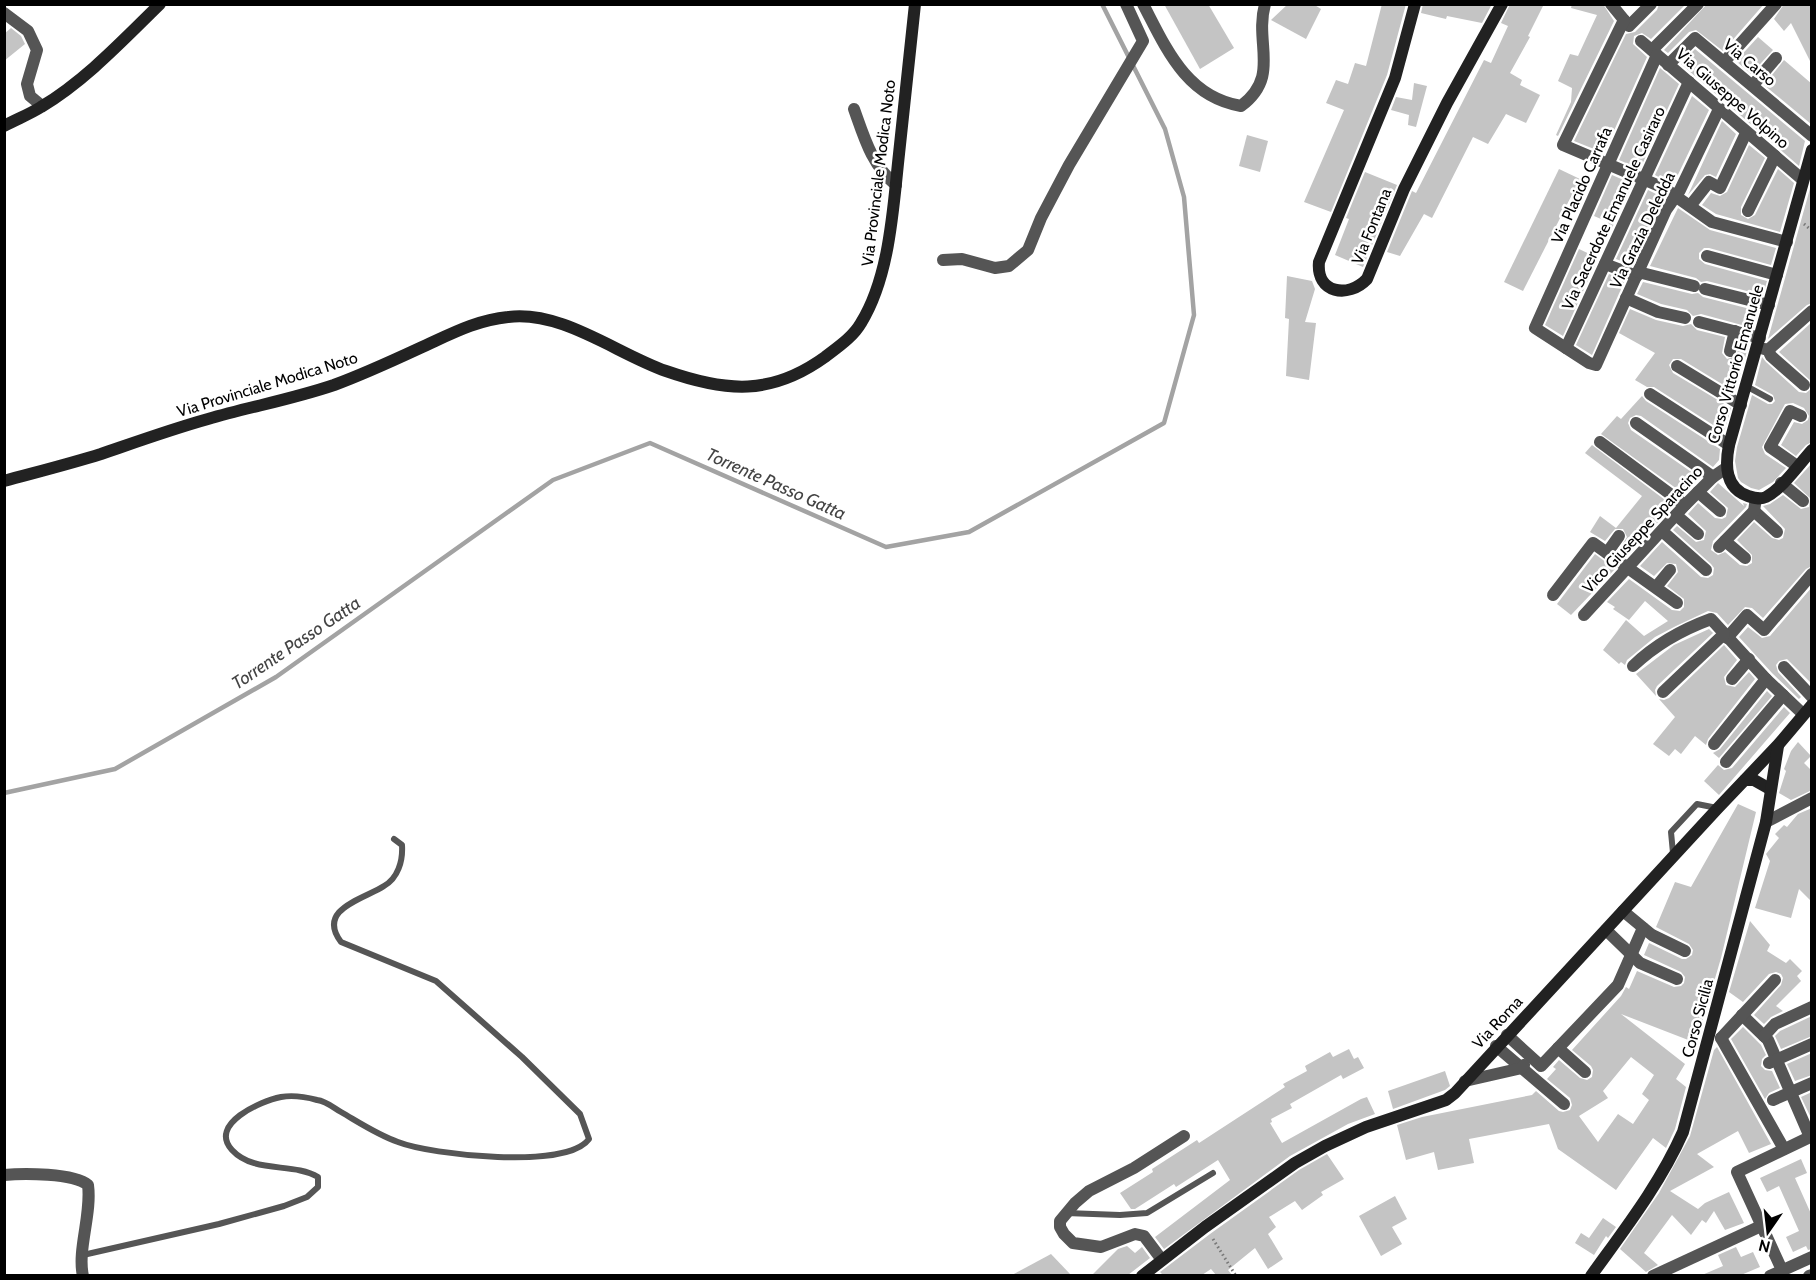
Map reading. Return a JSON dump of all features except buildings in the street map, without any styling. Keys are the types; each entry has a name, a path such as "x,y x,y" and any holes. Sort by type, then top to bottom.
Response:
{"street":[{"path":"4,126 42,106 70,87 160,4"},
{"name":"Via Provinciale Modica Noto","path":"4,481 205,420 330,386 362,374 471,324 511,316 558,322 602,340 662,370 719,386 772,385 817,363 842,345 860,326 879,285 896,185 915,4"},
{"path":"943,260 962,259 995,268 1009,266 1028,250 1041,218 1070,165 1143,41 1126,4"},
{"path":"1143,4 1184,74 1198,88 1215,99 1241,106 1257,91 1263,79 1265,64 1261,25 1263,6"},
{"name":"Via Fontana","path":"1414,4 1395,78 1319,262 1318,274 1323,284 1334,290 1359,288 1367,279 1404,189 1447,103 1502,4"},
{"path":"1611,4 1627,23"},
{"path":"1651,4 1627,23 1563,145 1664,188 1677,195 1712,222 1786,242"},
{"path":"1724,62 1776,4"},
{"path":"1654,53 1694,6"},
{"path":"4,13 27,31 37,50 27,84 30,96 42,106"},
{"name":"Via Carso","path":"1668,65 1695,38 1812,136"},
{"name":"Via Giuseppe Volpino","path":"1641,41 1803,180"},
{"name":"Via Placido Carrafa","path":"1566,348 1535,328 1654,53"},
{"path":"1753,85 1776,58"},
{"name":"Via Sacerdote Emanuele Casiraro","path":"1566,348 1689,82"},
{"path":"854,109 871,154 883,175 896,185"},
{"name":"Via Grazia Deledda","path":"1566,348 1596,366 1666,210 1677,195 1719,109"},
{"path":"1690,206 1709,182 1720,188 1746,133"},
{"name":"Corso Vittorio Emanuele","path":"1755,505 1732,485 1728,477 1726,468 1729,445 1746,386 1762,345 1769,305 1812,150"},
{"path":"1748,211 1775,156"},
{"path":"1707,256 1777,275"},
{"path":"1605,264 1637,274 1769,305"},
{"path":"1626,298 1658,312 1685,318"},
{"path":"1762,345 1812,311"},
{"path":"1699,322 1735,332 1762,345 1804,385"},
{"path":"1730,351 1735,332"},
{"path":"1677,366 1741,405"},
{"path":"1650,394 1729,445"},
{"path":"1797,466 1770,447 1790,411 1801,416"},
{"path":"1636,423 1713,477"},
{"path":"1600,442 1681,510 1698,534"},
{"path":"1744,558 1722,544 1755,505 1769,495 1812,450"},
{"name":"Vico Giuseppe Sparacino","path":"1584,615 1698,492 1726,468"},
{"path":"1781,483 1803,501"},
{"path":"1698,492 1720,511"},
{"path":"1755,505 1777,532"},
{"path":"1662,531 1706,570"},
{"path":"1607,553 1619,536"},
{"path":"1553,596 1593,543 1677,603"},
{"path":"1656,587 1670,570"},
{"path":"1663,692 1747,615 1764,630 1812,574"},
{"path":"1633,666 1650,650 1677,633 1711,619 1766,679 1783,695 1807,710"},
{"path":"1732,679 1749,659"},
{"path":"1784,667 1812,697"},
{"path":"1714,744 1766,679"},
{"path":"1726,762 1783,695"},
{"name":"Via Roma","path":"1150,1273 1162,1260 1205,1227 1295,1163 1324,1146 1366,1127 1446,1100 1778,745 1807,710"},
{"name":"Corso Sicilia","path":"1591,1275 1631,1220 1673,1155 1683,1132 1715,1036 1766,822 1778,745"},
{"path":"1745,780 1754,780 1770,789"},
{"path":"1766,822 1812,798"},
{"path":"1623,911 1652,935 1685,951"},
{"path":"1507,1035 1541,1066 1618,985 1643,928"},
{"path":"1606,930 1640,963 1677,978"},
{"path":"1775,980 1742,1015 1715,1036 1784,1149"},
{"path":"1764,1036 1775,1024 1812,1007"},
{"path":"1742,1015 1768,1040 1773,1061 1791,1092 1811,1137 1737,1172 1782,1273 1812,1257"},
{"path":"1773,1061 1812,1044"},
{"path":"1496,1046 1564,1104"},
{"path":"1558,1048 1585,1072"},
{"path":"1465,1081 1522,1068 1531,1057"},
{"path":"1773,1100 1812,1083"},
{"path":"1162,1260 1144,1236 1135,1234 1101,1247 1073,1243 1064,1234 1060,1221 1089,1191 1134,1168 1184,1136"},
{"path":"4,1175 64,1177 84,1181 88,1185 90,1203 83,1255 83,1275"},
{"path":"1653,1275 1761,1226"}],"lane":[{"path":"1746,386 1770,399"},
{"path":"1674,857 1671,832 1697,804 1718,808"},
{"path":"83,1255 219,1224 284,1206 307,1197 318,1187 318,1177 308,1171 248,1161 232,1150 226,1139 227,1130 233,1120 260,1104 282,1097 320,1100 398,1143 425,1150 471,1156 546,1155 573,1149 585,1144 589,1139 580,1114 522,1057 436,981 341,942 334,934 335,922 340,912 352,901 384,886 399,870 403,854 402,845 394,839"},
{"path":"1066,1213 1120,1215 1147,1213 1213,1173"}],"path":[{"path":"1205,1227 1236,1275"}],"waterway":[{"name":"Torrente Passo Gatta","path":"4,793 115,769 276,677 553,480 650,443 886,547 969,532 1164,423 1194,315 1184,197 1165,129 1102,4"}]}
